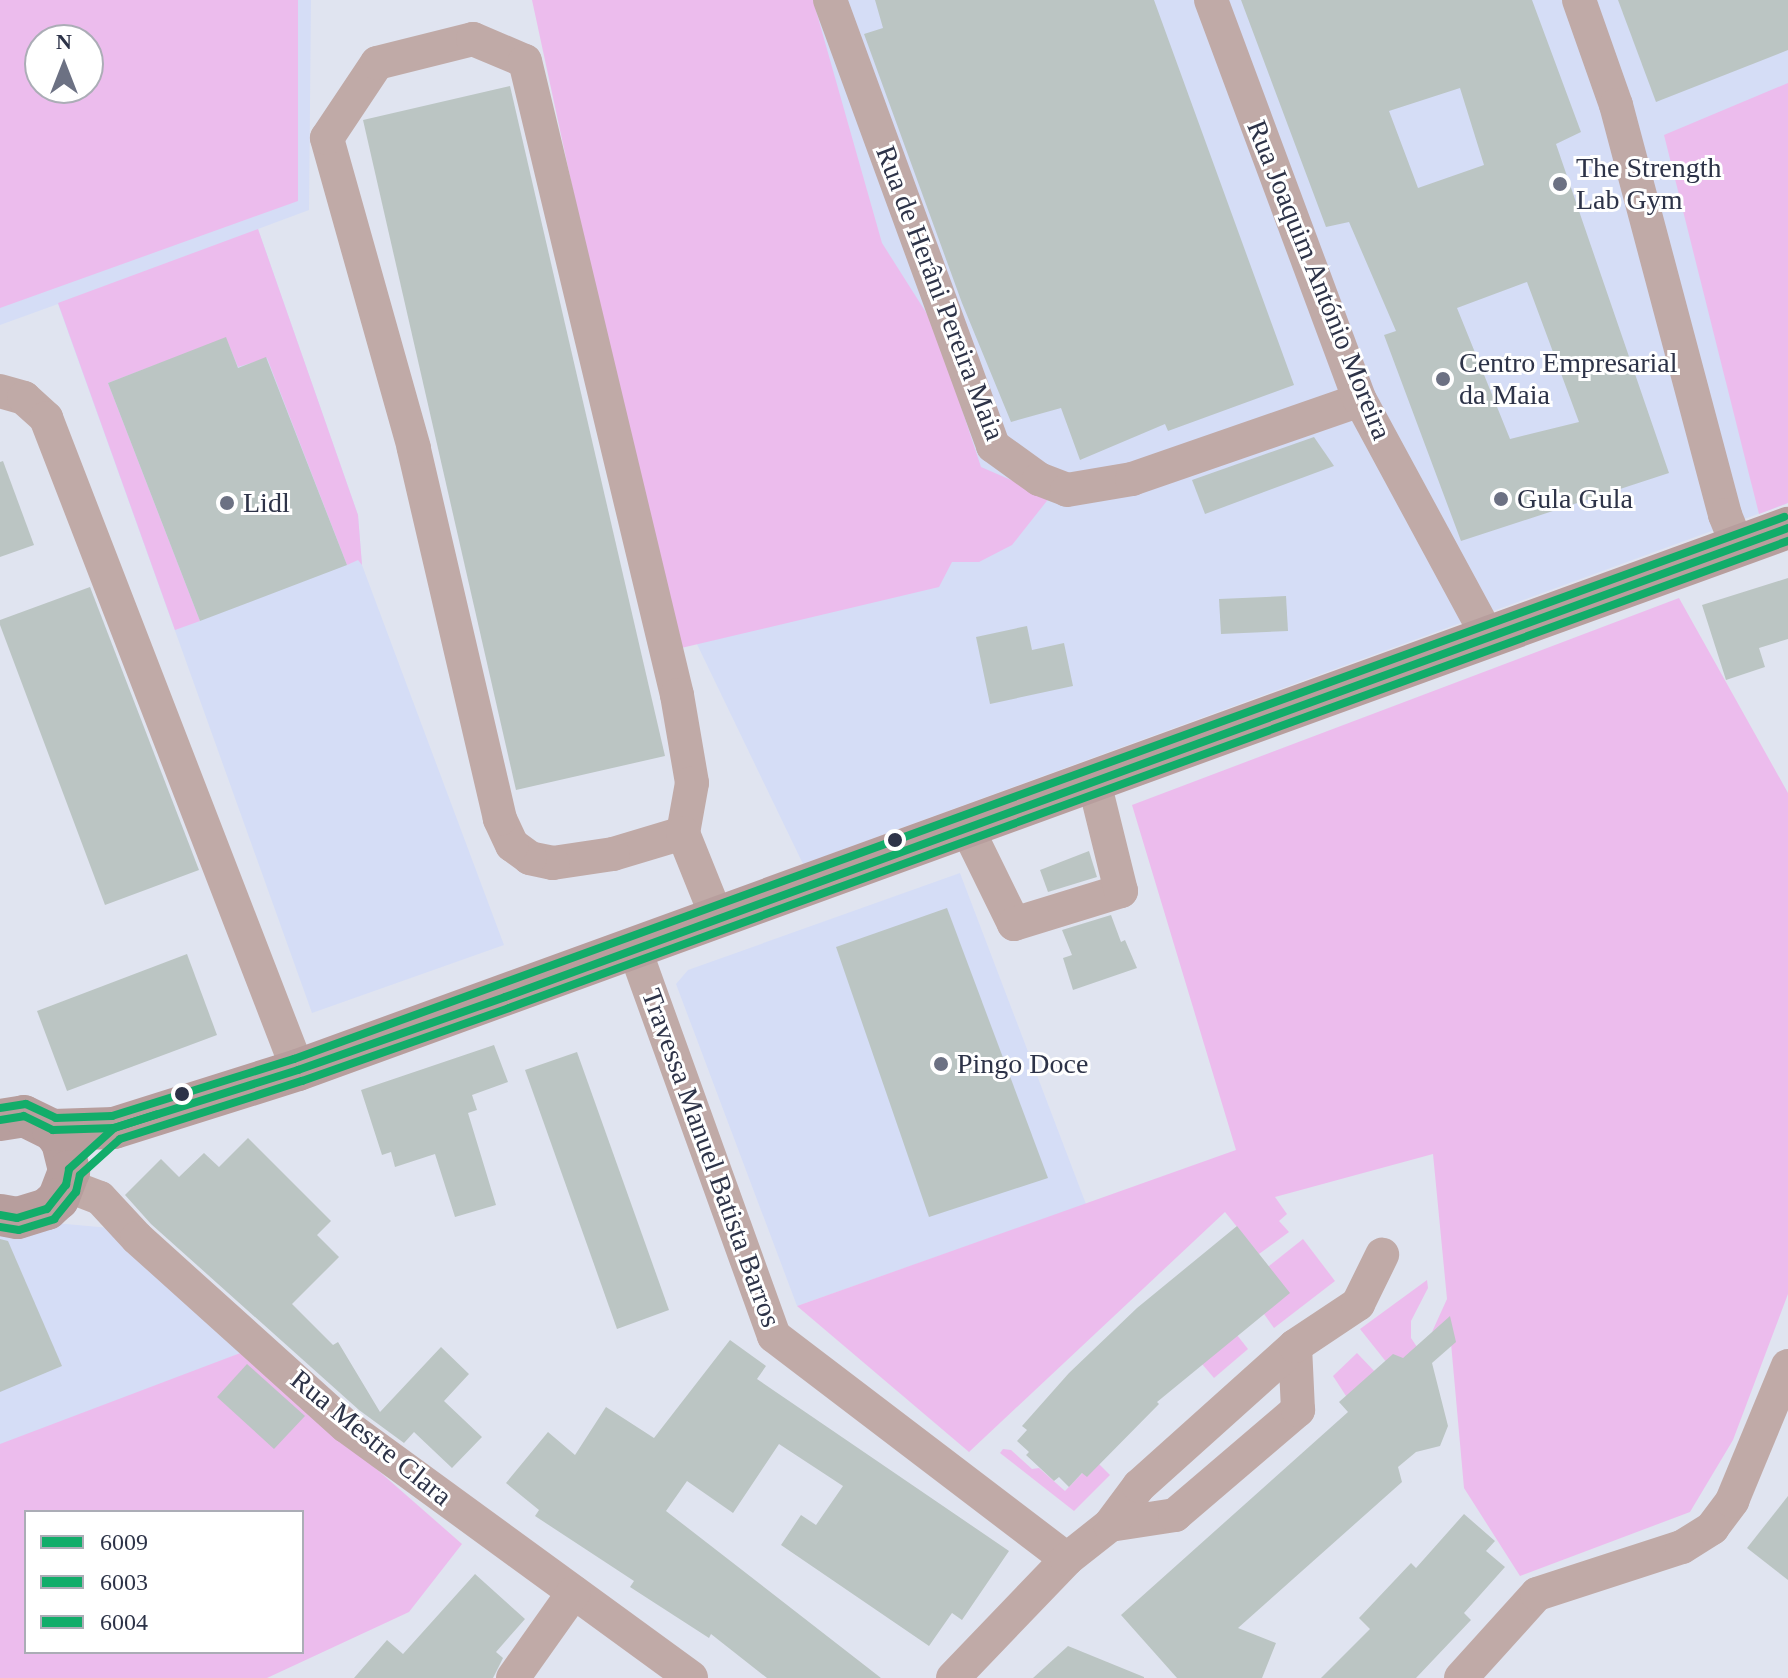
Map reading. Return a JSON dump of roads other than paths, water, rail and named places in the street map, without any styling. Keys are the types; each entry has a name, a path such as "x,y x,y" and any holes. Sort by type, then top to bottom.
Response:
{"main road":[{"path":"53,1130 114,1128 298,1070 718,920 1788,528"},
{"path":"0,1120 24,1116 53,1130 62,1142 67,1177"},
{"path":"0,1215 17,1218 33,1216 58,1199 67,1177 114,1128"}],"street":[{"name":"Rua de Herâni Pereira Maia","path":"830,0 993,446 1039,479 1067,490 1132,479 1360,400"},
{"name":"Rua Joaquim António Moreira","path":"1211,0 1360,400 1488,637"},
{"path":"1579,0 1616,105 1725,515 1737,545"},
{"path":"683,833 613,854 553,863 530,858 512,845 500,819 414,448 327,138 377,63 473,39 525,61 677,695 692,783 683,833 718,920"},
{"path":"0,391 24,398 46,418 298,1070"},
{"path":"967,828 1014,924 1121,891 1094,782"},
{"name":"Travessa Manuel Batista Barros","path":"635,950 774,1336 1067,1559"},
{"name":"Rua Mestre Clara","path":"67,1177 100,1198 137,1238 346,1426 691,1678"},
{"path":"953,1678 1067,1559 1110,1525 1139,1486 1295,1346 1358,1304 1382,1255"},
{"path":"1110,1525 1175,1515 1298,1410 1295,1346"},
{"path":"1461,1678 1537,1594 1682,1547 1712,1528 1732,1501 1780,1407 1788,1366"},
{"path":"513,1678 574,1592"}],"place":[{"name":"The Strength Lab Gym","path":"1560,184"},
{"name":"Centro Empresarial da Maia","path":"1443,379"},
{"name":"Gula Gula","path":"1501,499"},
{"name":"Lidl","path":"227,503"},
{"name":"Pingo Doce","path":"941,1064"}]}
